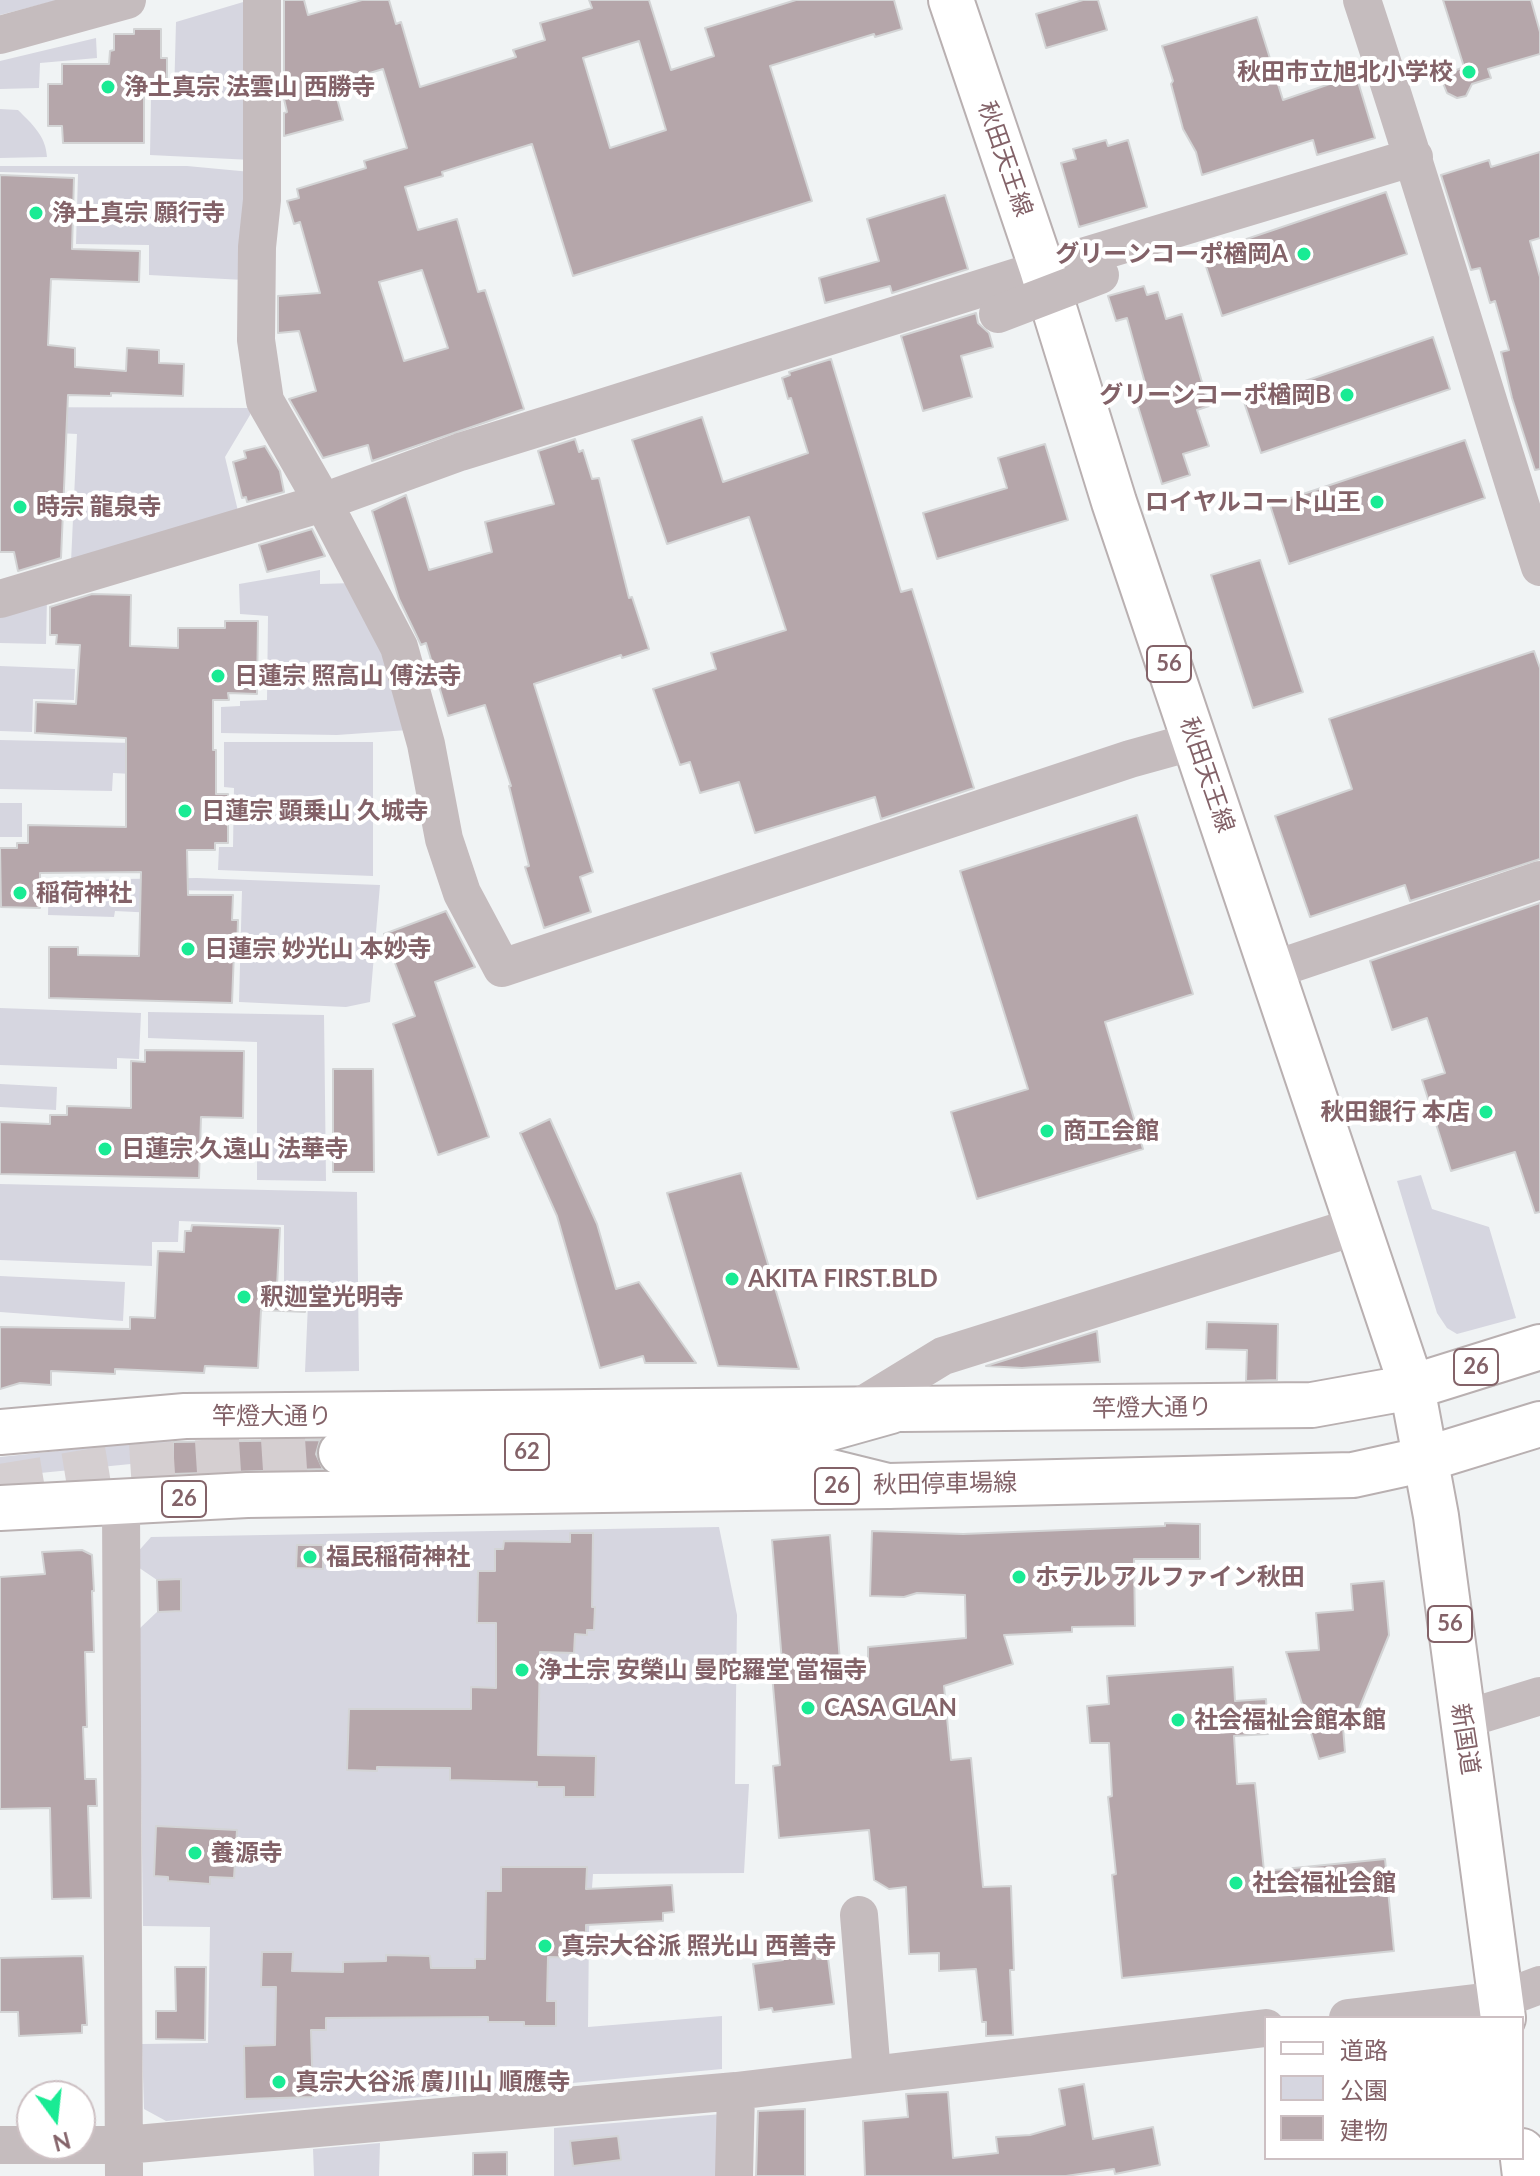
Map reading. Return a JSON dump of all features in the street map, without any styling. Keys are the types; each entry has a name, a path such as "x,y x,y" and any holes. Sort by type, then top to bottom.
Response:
{"main road":[{"name":"秋田天王線","path":"951,0 1042,269 1114,502 1412,1387 1426,1459"},
{"name":"26","path":"1412,1387 1540,1347"},
{"name":"竿燈大通り","path":"0,1432 185,1416 544,1415 1312,1405 1412,1387"},
{"name":"62","path":"713,1451 809,1434 872,1411"},
{"name":"秋田停車場線","path":"121,1503 247,1495 888,1486 1353,1475 1426,1459 1540,1424"},
{"name":"62","path":"341,1453 713,1451 811,1467 888,1486"},
{"name":"新国道","path":"1426,1459 1501,2009"},
{"name":"26","path":"0,1508 121,1503"}],"street":[{"path":"0,35 127,0"},
{"path":"262,0 262,200 257,247 256,340 265,401 323,502 399,647 426,744 444,839 462,893 502,968 1130,759 1195,741"},
{"path":"1362,0 1414,157 1540,567"},
{"path":"0,599 323,502 460,452 1042,269 1414,157"},
{"path":"998,314 1100,275"},
{"path":"1273,970 1540,880"},
{"path":"872,1411 943,1356 1357,1226"},
{"path":"121,1503 125,2161"},
{"path":"1462,1720 1540,1696"},
{"path":"859,1915 872,2074"},
{"path":"1382,2016 1501,2009 1540,1985"},
{"path":"0,2145 125,2161 1264,2028"},
{"path":"734,2176 736,2091"}],"green space":[{"path":"0,0 58,0 0,15"},
{"path":"250,0 252,160 150,155 151,97 174,97 176,22"},
{"path":"96,38 97,58 40,63 39,88 0,89 0,61"},
{"path":"0,109 18,110 28,120 41,137 47,157 0,158"},
{"path":"0,166 187,166 251,172 244,280 149,275 149,245 76,244 78,174 0,172"},
{"path":"0,407 251,408 225,457 238,511 71,562 77,434 0,430"},
{"path":"320,570 320,584 353,583 387,654 408,730 337,735 221,733 221,707 240,706 240,701 267,700 268,616 240,614 239,584"},
{"path":"47,598 46,644 0,643 0,611"},
{"path":"0,666 75,669 74,700 33,699 32,732 0,731"},
{"path":"0,740 133,743 132,774 113,773 112,791 0,789"},
{"path":"224,742 373,742 373,876 218,870 219,847 233,847 234,788 224,787"},
{"path":"0,803 22,803 22,837 0,837"},
{"path":"197,878 380,885 370,1002 346,1007 239,1002 242,891 158,890 156,913 115,911 114,917 48,915 49,880"},
{"path":"0,1008 141,1013 139,1059 117,1058 117,1069 0,1065"},
{"path":"148,1012 324,1015 326,1181 257,1180 257,1042 148,1038"},
{"path":"0,1084 57,1087 56,1110 0,1107"},
{"path":"1421,1175 1432,1209 1489,1227 1516,1318 1457,1334 1447,1328 1437,1313 1397,1181"},
{"path":"0,1184 357,1192 359,1371 305,1372 309,1281 284,1281 284,1225 179,1221 178,1242 152,1242 152,1266 0,1260"},
{"path":"0,1276 125,1282 123,1321 0,1312"},
{"path":"172,1439 171,1460 0,1477 0,1457"},
{"path":"719,1527 737,1615 735,1784 749,1784 744,1873 593,1874 588,2027 722,2016 722,2069 166,2121 144,2109 142,2044 208,2043 210,1927 143,1926 139,1629 158,1611 157,1580 135,1565 135,1555 151,1537"},
{"path":"722,2114 725,2176 554,2176 554,2128"},
{"path":"380,2143 379,2176 314,2176 313,2149"}],"building":[{"path":"284,0 304,0 308,15 362,0 389,0 396,24 401,22 420,87 516,57 513,50 545,40 540,23 592,8 589,0 649,0 671,70 714,56 705,28 796,0 894,0 902,29 875,37 874,34 770,66 812,201 573,276 532,144 405,187 418,230 457,219 478,292 485,290 524,409 372,461 368,445 323,458 289,399 316,391 299,331 278,333 278,296 320,293 300,222 294,224 287,201 299,198 297,189 366,168 364,161 407,148 383,69 333,84 343,120 284,136 284,113 287,112 284,99 287,99 284,86","holes":["639,41 666,130 610,148 583,58","422,270 448,348 404,361 379,282"]},
{"path":"1083,0 1098,0 1107,30 1046,48 1036,14"},
{"path":"1443,0 1531,0 1540,32 1540,54 1488,69 1491,78 1472,84 1466,96 1457,98 1447,93 1443,83 1449,73 1464,67"},
{"path":"1257,17 1283,100 1356,75 1375,138 1317,155 1313,140 1202,175 1196,152 1183,129 1162,46"},
{"name":"浄土真宗 法雲山 西勝寺","path":"134,29 161,29 161,58 167,58 167,89 144,90 144,143 63,143 62,126 48,126 48,84 62,84 62,64 109,64 110,51 114,50 114,34 134,34"},
{"path":"1106,140 1108,146 1128,140 1147,207 1079,227 1061,163 1076,159 1073,149"},
{"path":"1540,152 1540,238 1530,241 1540,277 1540,469 1535,470 1501,352 1509,350 1495,301 1490,303 1480,268 1471,270 1441,175 1489,160 1491,167"},
{"path":"0,175 74,178 72,249 140,251 139,282 51,279 48,345 75,348 75,367 126,371 127,348 159,350 159,363 184,364 183,396 68,395 61,558 18,571 14,552 0,552"},
{"name":"グリーンコーポ楢岡A","path":"1386,192 1407,254 1222,316 1202,254"},
{"path":"945,195 968,269 892,293 890,286 825,303 819,278 879,261 867,219"},
{"path":"1144,286 1147,295 1158,292 1166,319 1182,314 1209,406 1197,410 1209,446 1183,454 1190,475 1162,484 1132,387 1145,383 1127,318 1116,321 1108,296"},
{"path":"976,313 978,323 989,333 993,347 961,356 972,397 923,411 901,336"},
{"name":"グリーンコーポ楢岡B","path":"1433,337 1450,389 1261,453 1244,402"},
{"path":"831,359 901,592 912,589 974,788 881,819 875,797 755,833 739,782 700,793 690,762 680,765 653,689 716,669 711,653 786,630 749,517 667,544 632,440 702,417 723,482 808,453 782,378 790,375 789,372"},
{"path":"575,439 579,452 583,450 592,479 599,478 629,598 632,597 649,649 622,658 621,655 534,684 593,872 580,877 591,912 544,928 525,867 529,866 511,786 485,705 448,716 426,643 421,645 399,599 372,511 406,495 429,570 492,552 485,522 554,504 538,451"},
{"name":"ロイヤルコート山王","path":"1465,440 1485,498 1289,564 1270,505"},
{"path":"1045,444 1068,520 937,559 923,513 1007,488 998,458"},
{"path":"265,446 280,471 284,492 247,502 246,497 242,498 233,462 246,458 244,451"},
{"path":"312,529 325,556 267,572 259,545"},
{"path":"1260,560 1303,692 1253,708 1211,575"},
{"path":"92,594 131,595 130,646 178,648 178,628 225,628 225,621 258,621 257,694 228,693 229,700 213,700 216,794 228,794 228,843 215,843 215,850 187,850 188,895 233,895 232,920 238,920 232,1003 49,998 49,947 78,947 78,955 139,956 141,872 40,873 40,908 1,907 0,848 17,848 17,843 28,843 28,825 126,827 126,738 35,733 36,702 76,704 80,645 56,644 57,635 50,635 50,607"},
{"path":"1534,651 1540,668 1540,859 1410,901 1405,885 1310,917 1275,816 1352,789 1329,719"},
{"path":"1137,815 1193,994 1105,1022 1143,1149 977,1199 951,1112 1028,1089 960,871"},
{"path":"1540,903 1540,1212 1535,1213 1515,1152 1451,1171 1422,1080 1445,1073 1427,1018 1392,1030 1370,961"},
{"path":"446,911 475,967 435,982 489,1137 438,1155 393,1024 415,1016 384,934"},
{"path":"145,1050 244,1051 243,1118 201,1117 199,1178 0,1174 0,1122 50,1124 50,1115 67,1115 67,1106 131,1108 131,1061 145,1062"},
{"path":"333,1069 373,1069 374,1172 333,1172"},
{"path":"550,1119 597,1224 616,1289 639,1282 696,1363 645,1363 643,1356 600,1368 557,1216 520,1133"},
{"name":"AKITA FIRST.BLD","path":"741,1173 799,1369 718,1366 667,1193"},
{"name":"釈迦堂光明寺","path":"192,1225 280,1228 277,1286 305,1287 305,1312 261,1310 258,1368 205,1366 204,1373 115,1369 115,1374 51,1371 51,1385 20,1383 0,1389 0,1327 130,1329 130,1317 155,1318 158,1251 184,1252 185,1231 191,1231"},
{"path":"1207,1322 1278,1324 1277,1380 1246,1381 1247,1350 1206,1349"},
{"path":"1097,1331 1100,1362 1022,1368 986,1366"},
{"path":"320,1440 316,1454 323,1469 173,1474 173,1442"},
{"path":"1165,1523 1200,1524 1200,1559 1134,1559 1135,1626 1072,1627 1072,1632 1004,1635 1013,1664 944,1686 951,1760 971,1758 983,1887 1011,1886 1013,2035 986,2036 976,1969 939,1971 939,1953 909,1954 906,1887 889,1889 874,1880 869,1830 779,1838 773,1766 780,1765 771,1663 782,1662 772,1540 830,1535 841,1674 868,1673 868,1647 966,1638 965,1595 917,1593 904,1597 870,1596 872,1531 963,1534 1165,1526"},
{"name":"浄土宗 安榮山 曼陀羅堂 當福寺","path":"570,1533 593,1533 594,1630 587,1630 587,1635 575,1634 574,1653 540,1652 538,1755 596,1756 595,1797 564,1797 564,1787 537,1787 537,1782 450,1780 450,1768 377,1767 377,1771 347,1770 349,1709 471,1709 471,1687 496,1688 496,1623 477,1623 478,1571 495,1571 495,1549 503,1549 504,1541 570,1542"},
{"name":"福民稲荷神社","path":"297,1545 323,1545 323,1569 296,1568"},
{"path":"82,1550 92,1555 94,1591 94,1652 85,1652 87,1727 83,1727 85,1779 96,1779 97,1806 88,1806 91,1898 52,1899 50,1808 0,1809 0,1577 45,1574 42,1552"},
{"path":"181,1579 181,1611 158,1612 157,1580"},
{"path":"1384,1581 1389,1635 1352,1726 1343,1727 1345,1752 1319,1759 1286,1652 1319,1650 1316,1613 1353,1610 1351,1584"},
{"name":"社会福祉会館","path":"1233,1667 1235,1701 1266,1699 1268,1734 1234,1736 1237,1784 1255,1783 1264,1871 1385,1859 1394,1951 1122,1978 1112,1875 1116,1874 1108,1797 1112,1796 1109,1743 1090,1743 1087,1706 1109,1704 1107,1676"},
{"name":"養源寺","path":"156,1826 237,1830 234,1878 210,1877 210,1884 168,1881 168,1877 154,1876"},
{"path":"501,1867 587,1867 586,1889 672,1885 674,1912 663,1913 663,1921 586,1925 586,1958 548,1957 547,2001 556,2001 556,2026 488,2022 488,2017 326,2018 326,2030 311,2030 313,2097 245,2099 244,2046 275,2045 276,1987 261,1987 262,1952 293,1952 292,1971 343,1972 343,1962 386,1961 386,1955 430,1956 431,1968 475,1968 475,1959 485,1959 486,1891 501,1891"},
{"path":"804,1947 805,1954 816,1952 817,1959 828,1958 834,2004 773,2012 772,2008 759,2010 753,1964 783,1960 783,1950"},
{"path":"83,1956 87,2025 82,2025 82,2033 19,2036 18,2012 0,2012 0,1958"},
{"path":"175,1967 206,1967 205,2040 156,2039 156,2011 176,2011"},
{"path":"1084,2084 1093,2139 1153,2127 1160,2165 1115,2174 1114,2169 1066,2176 865,2176 863,2121 908,2117 906,2094 948,2092 953,2158 998,2153 996,2137 1030,2135 1065,2125 1059,2089"},
{"path":"805,2109 805,2176 756,2176 758,2111"},
{"path":"618,2136 621,2160 573,2166 570,2141"},
{"path":"507,2152 507,2176 473,2176 473,2153"}],"tunnel":[{"path":"0,1486 109,1468 341,1453"}],"place":[{"name":"秋田市立旭北小学校","path":"1469,72"},
{"name":"浄土真宗 法雲山 西勝寺","path":"108,87"},
{"name":"浄土真宗 願行寺","path":"36,213"},
{"name":"グリーンコーポ楢岡A","path":"1304,254"},
{"name":"グリーンコーポ楢岡B","path":"1347,395"},
{"name":"ロイヤルコート山王","path":"1377,502"},
{"name":"時宗 龍泉寺","path":"20,507"},
{"name":"日蓮宗 照高山 傅法寺","path":"218,676"},
{"name":"日蓮宗 顕乗山 久城寺","path":"185,811"},
{"name":"稲荷神社","path":"20,893"},
{"name":"日蓮宗 妙光山 本妙寺","path":"188,949"},
{"name":"秋田銀行 本店","path":"1486,1112"},
{"name":"商工会館","path":"1047,1131"},
{"name":"日蓮宗 久遠山 法華寺","path":"105,1149"},
{"name":"AKITA FIRST.BLD","path":"732,1279"},
{"name":"釈迦堂光明寺","path":"244,1297"},
{"name":"福民稲荷神社","path":"310,1557"},
{"name":"ホテル アルファイン秋田","path":"1019,1577"},
{"name":"浄土宗 安榮山 曼陀羅堂 當福寺","path":"522,1670"},
{"name":"CASA GLAN","path":"808,1708"},
{"name":"社会福祉会館本館","path":"1178,1720"},
{"name":"養源寺","path":"195,1853"},
{"name":"社会福祉会館","path":"1236,1883"},
{"name":"真宗大谷派 照光山 西善寺","path":"545,1946"},
{"name":"真宗大谷派 廣川山 順應寺","path":"279,2082"}]}
